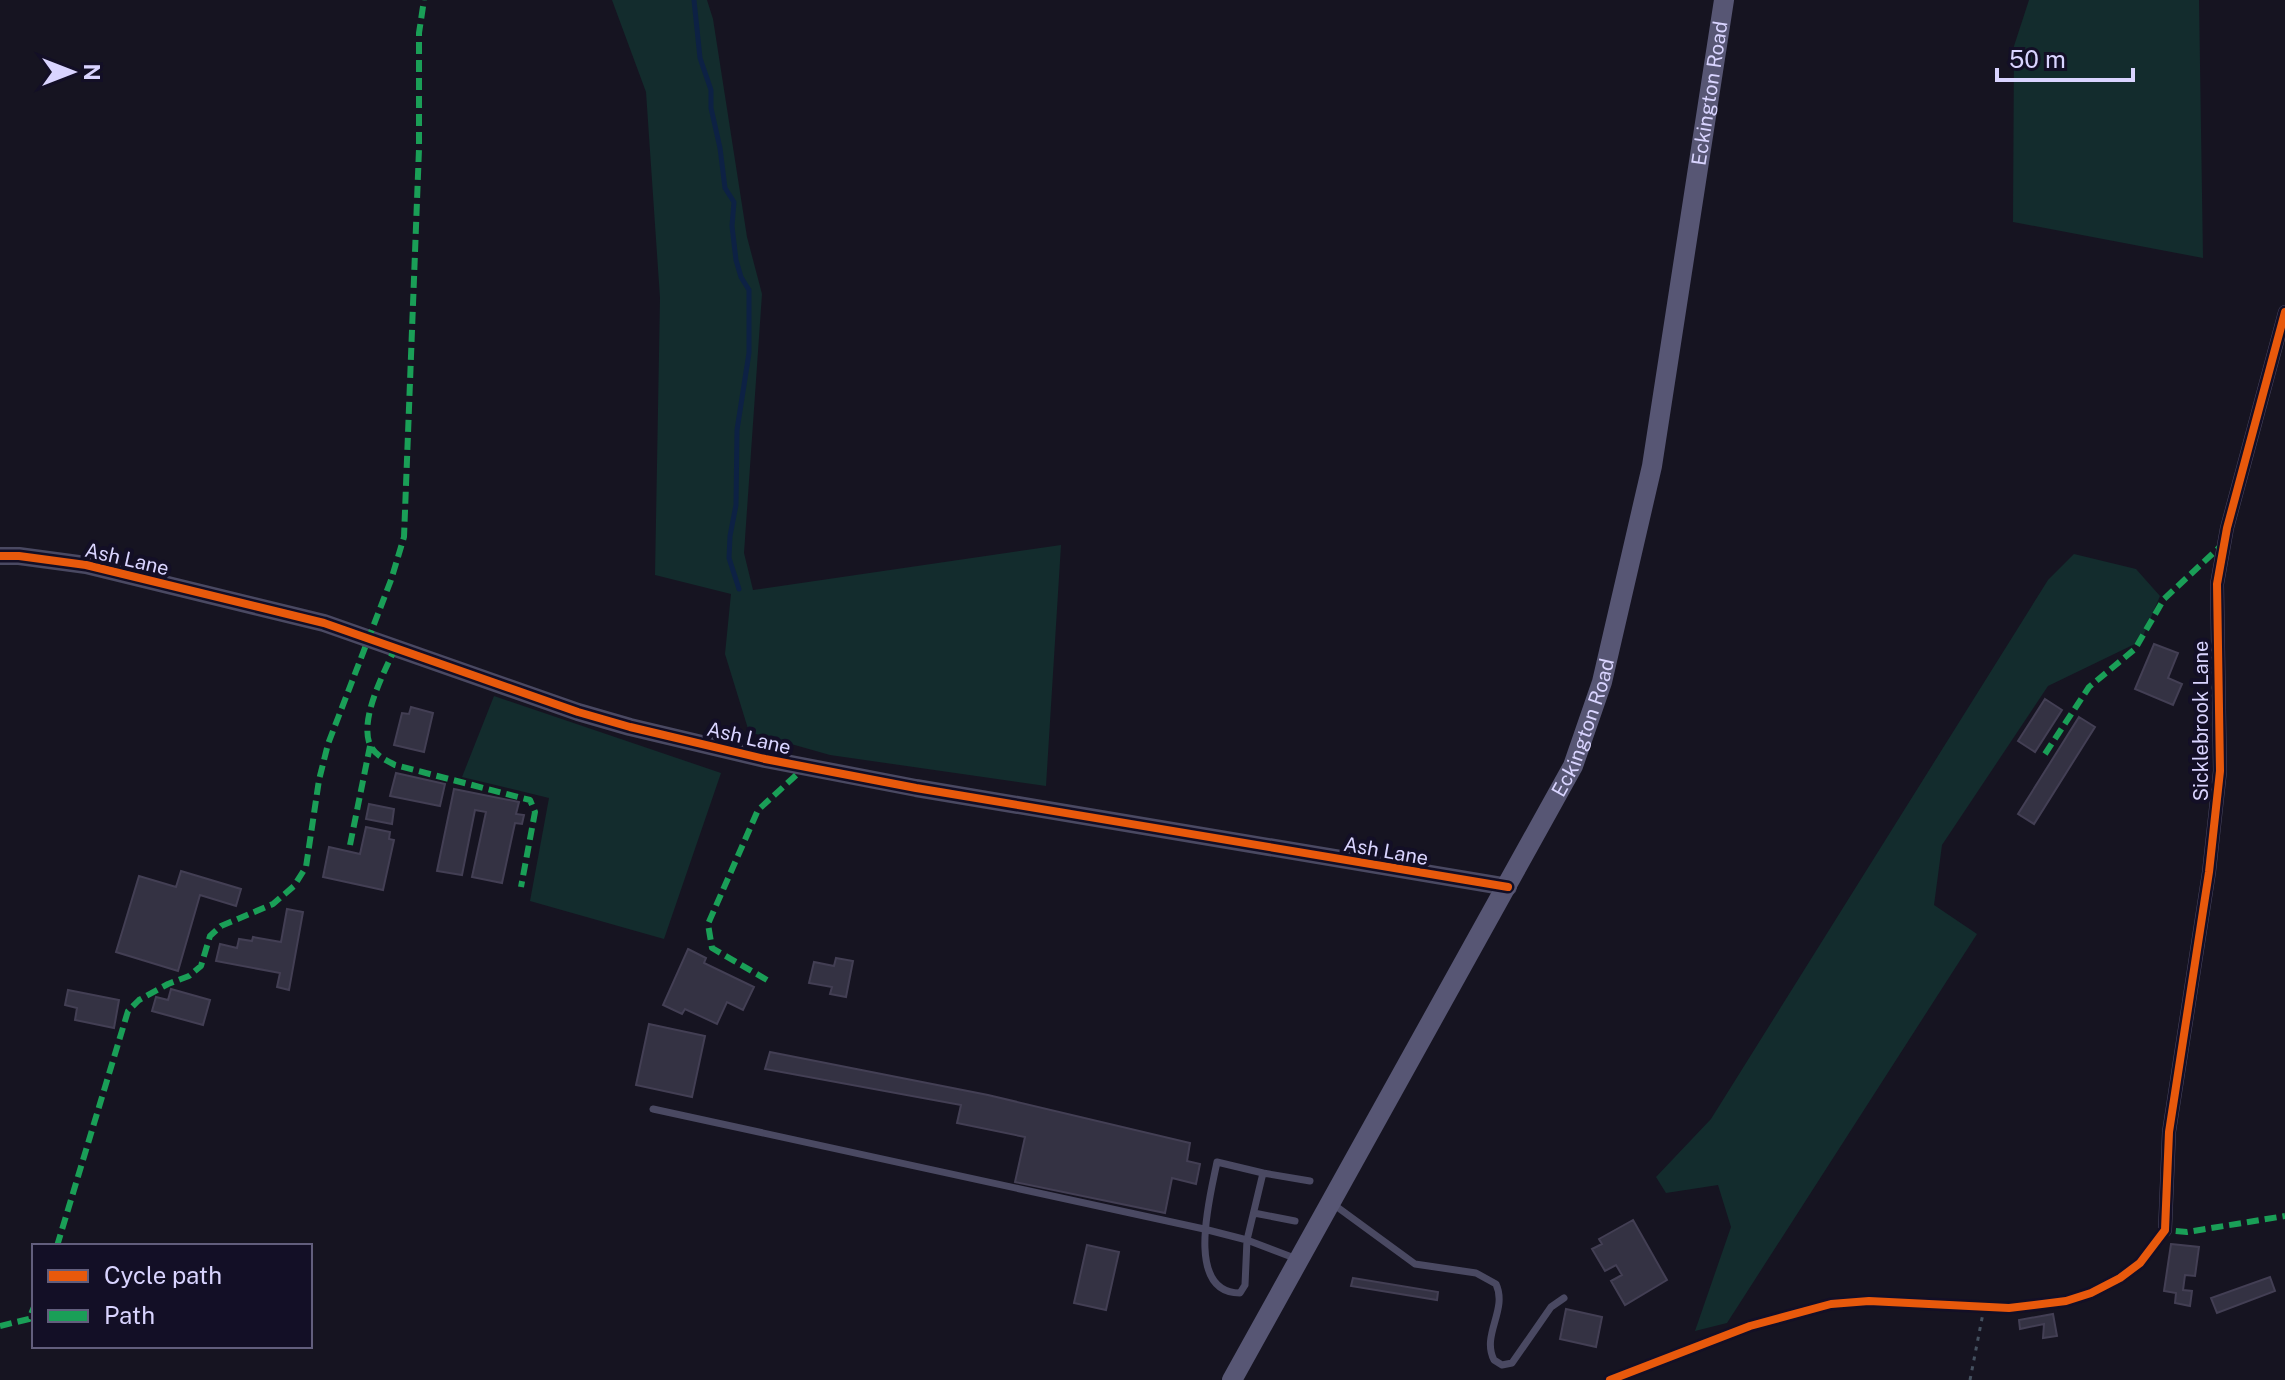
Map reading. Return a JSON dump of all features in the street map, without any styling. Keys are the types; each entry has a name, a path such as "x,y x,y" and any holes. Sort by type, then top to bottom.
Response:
{"main road":[{"name":"Eckington Road","path":"1232,1380 1573,766 1602,682 1652,466 1724,0"}],"street":[{"name":"Sicklebrook Lane","path":"2165,1230 2169,1132 2209,872 2220,771 2217,584 2227,528 2285,312"},
{"name":"Ash Lane","path":"0,556 86,565 324,623 578,712 765,759 916,788 1508,887"}],"lane":[{"path":"653,1109 1204,1229 1247,1240 1299,1260"},
{"path":"1263,1173 1247,1240 1245,1285 1240,1293 1233,1293 1221,1289 1208,1266 1204,1229 1217,1162 1310,1181"},
{"path":"1331,1203 1415,1264 1476,1273 1496,1284 1500,1309 1489,1343 1494,1360 1502,1365 1512,1363 1551,1307 1564,1298"},
{"path":"1254,1213 1295,1221"}],"path":[{"path":"1970,1380 1984,1308"}],"green space":[{"path":"612,0 707,0 713,19 747,237 762,294 744,553 753,590 1061,545 1046,786 830,755 749,732 725,654 731,594 655,575 660,298 646,92"},
{"path":"2029,0 2199,0 2203,258 2013,222 2014,46"},
{"path":"2074,554 2136,569 2160,596 2141,641 2048,686 1942,845 1934,905 1977,934 1727,1323 1695,1331 1731,1227 1718,1185 1666,1193 1656,1177 1711,1119 2048,580"},
{"path":"494,696 721,773 664,939 530,901 549,798 462,777"}],"building":[{"path":"2154,644 2178,653 2168,678 2182,684 2173,705 2135,689"},
{"path":"2045,699 2062,710 2035,752 2018,741"},
{"path":"411,707 433,713 424,752 394,745 402,713 409,714"},
{"path":"2079,717 2095,727 2034,824 2018,814"},
{"path":"396,773 445,784 440,806 390,796"},
{"path":"454,789 519,802 516,814 524,815 522,824 515,823 502,883 472,877 486,812 475,810 462,875 437,871"},
{"path":"369,804 394,809 392,824 366,819"},
{"path":"366,827 390,832 389,839 394,840 383,890 323,877 329,847 360,854"},
{"path":"181,871 241,889 236,906 200,895 178,971 116,952 139,876 176,887"},
{"path":"287,909 303,912 289,990 277,987 280,973 216,961 220,944 237,948 239,939 252,941 253,937 281,942"},
{"path":"688,949 706,958 704,963 754,987 743,1010 727,1002 717,1024 685,1009 682,1014 663,1005"},
{"path":"836,958 853,961 846,997 830,994 832,987 809,983 814,962 834,966"},
{"path":"171,989 210,1000 203,1025 152,1011 156,997 168,1000"},
{"path":"68,990 119,1000 114,1028 75,1020 77,1008 65,1005"},
{"path":"649,1024 705,1036 692,1097 636,1085"},
{"path":"770,1052 988,1095 1190,1143 1187,1161 1200,1164 1196,1184 1172,1178 1165,1213 1015,1182 1025,1137 957,1123 961,1105 765,1069"},
{"path":"1633,1220 1667,1280 1625,1305 1611,1281 1622,1275 1616,1265 1605,1271 1592,1249 1602,1244 1599,1239"},
{"path":"2171,1244 2199,1247 2195,1276 2185,1275 2183,1290 2192,1291 2190,1306 2175,1303 2176,1293 2164,1291"},
{"path":"1087,1245 1119,1252 1106,1310 1074,1303"},
{"path":"2270,1277 2275,1291 2217,1313 2211,1298"},
{"path":"1353,1278 1438,1292 1437,1300 1351,1286"},
{"path":"1566,1309 1602,1317 1596,1347 1560,1339"},
{"path":"2053,1314 2057,1336 2043,1338 2044,1324 2020,1329 2019,1320"}],"waterway":[{"path":"694,0 700,58 711,90 711,108 725,188 734,202 732,226 736,260 749,290 749,353 737,430 736,505 729,558 739,589"}],"marked path":[{"path":"58,1244 128,1011 139,1000 189,976 201,966 210,936 221,926 273,904 294,886 306,867 319,780 328,744 391,580 404,537 419,149 419,33 424,0"},
{"path":"2045,754 2089,687 2135,649 2164,599 2223,544"},
{"path":"396,646 370,708 370,745 377,754 395,765 530,800 535,812 521,887"},
{"path":"350,845 370,746"},
{"path":"767,980 712,948 708,924 758,810 805,767"},
{"path":"2161,1236 2165,1230 2187,1232 2285,1216"},
{"path":"0,1326 29,1319 32,1312"}],"cycle path":[{"path":"1610,1380 1750,1326 1831,1304 1869,1301 2009,1308 2066,1301 2091,1293 2120,1278 2140,1263 2165,1230 2169,1132 2209,872 2220,771 2217,584 2227,528 2285,312"},
{"path":"0,556 86,565 324,623 578,712 765,759 916,788 1508,887"}]}
